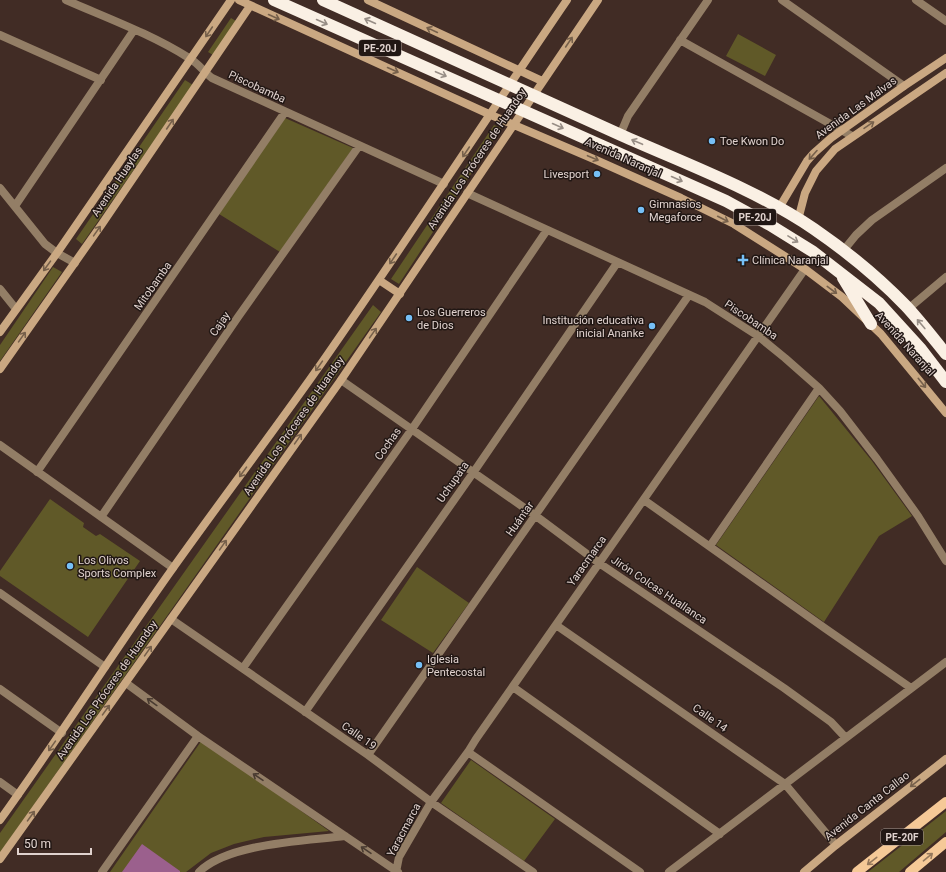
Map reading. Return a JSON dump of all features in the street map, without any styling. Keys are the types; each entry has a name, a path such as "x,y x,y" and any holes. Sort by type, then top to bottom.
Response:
{"highway":[{"name":"Avenida Naranjal","path":"274,0 726,201 770,225 812,251 879,303 920,348 946,382"},
{"name":"Avenida Naranjal","path":"323,0 510,86 708,173 779,208 814,229 858,262 908,309 946,354"},
{"path":"839,272 871,324"}],"main road":[{"name":"Avenida Huaylas","path":"0,332 57,253 231,0"},
{"name":"Avenida Naranjal","path":"239,0 513,125 596,160 713,213 760,239 805,269 842,297 881,334 946,412"},
{"path":"368,0 542,81"},
{"name":"Avenida Los Próceres de Huandoy","path":"0,820 62,733 105,667 174,568 316,371 379,280 567,0"},
{"name":"Avenida Los Próceres de Huandoy","path":"0,859 341,380 598,0"},
{"name":"Avenida Huaylas","path":"0,369 75,263 250,6"},
{"name":"Avenida Las Malvas","path":"779,208 810,157 831,138 946,58"},
{"name":"Avenida Las Malvas","path":"798,220 805,193 816,171 835,149 946,73"},
{"path":"379,280 400,294"},
{"name":"Avenida Canta Callao","path":"804,872 836,845 946,760"},
{"name":"PE-20F","path":"858,872 946,802"},
{"name":"PE-20F","path":"910,872 946,842"}],"street":[{"name":"Piscobamba","path":"66,0 134,30 191,59 212,78 444,184"},
{"path":"620,135 628,116 708,0"},
{"path":"782,0 904,86"},
{"path":"916,0 946,21"},
{"path":"15,206 134,30"},
{"path":"0,35 100,80"},
{"path":"680,40 852,136"},
{"name":"Mitobamba","path":"37,472 285,112"},
{"name":"Cajay","path":"101,517 238,317 359,146"},
{"path":"843,251 856,235 872,220 946,168"},
{"path":"0,188 45,244 75,263"},
{"name":"Piscobamba","path":"467,193 705,302 758,336 819,388 840,411 918,516 946,561"},
{"name":"Cochas","path":"243,668 412,429 547,230"},
{"name":"Uchupata","path":"306,712 617,263"},
{"name":"Yaracmarca","path":"397,872 399,857 431,802 468,752 805,269"},
{"path":"908,309 946,277"},
{"path":"0,289 16,309"},
{"name":"Huántar","path":"368,755 689,295"},
{"name":"Jirón Colcas Huallanca","path":"341,380 536,516 599,563 784,688 831,722 845,737"},
{"path":"710,546 819,388"},
{"path":"0,445 174,568"},
{"path":"644,500 911,688"},
{"path":"0,593 105,667"},
{"name":"Calle 19","path":"171,619 368,755 431,802 533,872"},
{"name":"Calle 14","path":"556,625 785,784 836,845"},
{"path":"669,872 845,737 946,662"},
{"path":"126,683 198,736 397,872"},
{"path":"513,687 720,834"},
{"path":"0,689 62,733"},
{"path":"102,872 198,736"},
{"path":"468,752 640,872"},
{"path":"0,782 18,795"},
{"path":"200,872 206,865 222,856 243,850 345,836"}],"shaded area":[{"path":"231,18 236,21 213,55 208,52"},
{"path":"738,34 776,55 765,76 726,56"},
{"path":"185,80 193,85 82,244 76,239"},
{"path":"285,118 353,148 280,252 219,214"},
{"path":"494,125 501,128 399,284 391,279"},
{"path":"53,267 62,272 0,361 0,345"},
{"path":"373,305 381,312 0,853 0,833"},
{"path":"819,396 872,461 912,516 879,536 824,622 716,545"},
{"name":"Los Olivos Sports Complex","path":"50,499 84,523 83,527 96,536 100,534 140,561 88,637 0,576 0,571"},
{"path":"417,567 469,603 433,653 381,620"},
{"path":"202,740 329,831 264,837 234,844 211,853 186,872 110,872"},
{"path":"471,760 555,819 524,861 441,803"},
{"path":"946,811 946,832 899,872 868,872"},
{"path":"142,844 180,871 180,872 122,872"}],"place":[{"name":"Toe Kwon Do","path":"712,141"},
{"name":"Livesport","path":"597,174"},
{"name":"Gimnasios Megaforce","path":"641,210"},
{"name":"Clínica Naranjal","path":"743,260"},
{"name":"Los Guerreros de Dios","path":"409,318"},
{"name":"Institución educativa inicial Ananke","path":"652,326"},
{"name":"Los Olivos Sports Complex","path":"70,566"},
{"name":"Iglesia Pentecostal","path":"419,665"}]}
